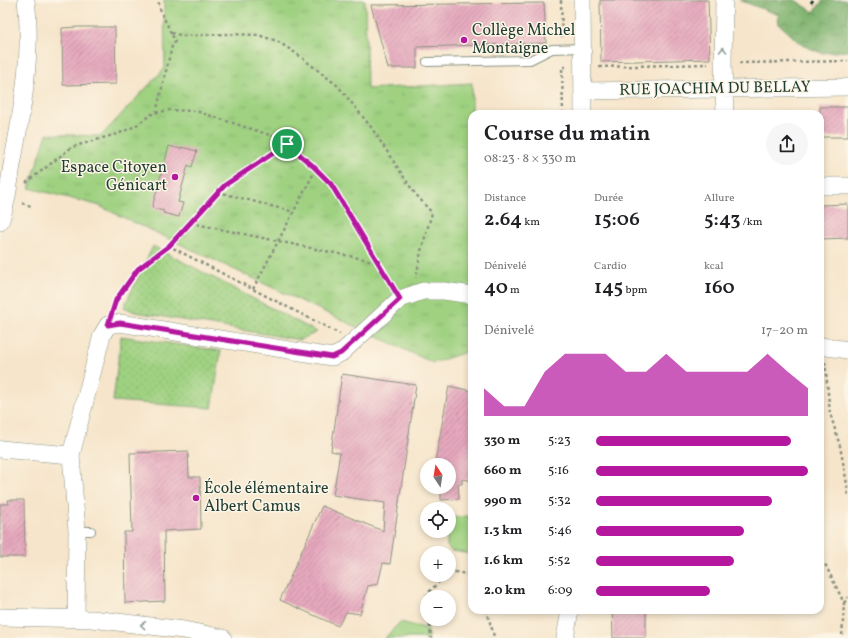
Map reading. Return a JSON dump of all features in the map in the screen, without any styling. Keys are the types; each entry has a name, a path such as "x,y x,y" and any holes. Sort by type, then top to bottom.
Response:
{"street":[{"path":"0,222 6,199 17,140 25,81 28,38 26,0"},
{"path":"582,0 583,110"},
{"path":"724,0 723,64 725,110"},
{"name":"RUE JOACHIM DU BELLAY","path":"583,91 848,87"},
{"path":"824,186 848,186"},
{"path":"76,618 84,531 71,455 102,335 108,325 120,323 332,357 341,353 406,297 423,291 444,291 468,294"},
{"path":"824,346 848,350"},
{"path":"0,449 71,455"},
{"path":"565,638 569,614"},
{"path":"0,617 76,618 184,630 223,638"}],"lane":[{"path":"427,62 530,60 552,49 583,48"}],"path":[{"path":"156,113 172,46 175,41 160,12 158,0"},
{"path":"561,0 563,110"},
{"path":"171,33 184,36 226,34 258,35 277,41 297,54 338,86 372,127 413,191 432,213 406,297"},
{"path":"562,67 848,62"},
{"path":"6,199 72,146 120,133 135,126 152,114 169,110 196,111 279,138 316,169 331,184 378,262 406,297"},
{"path":"108,325 116,300 138,269 169,246 225,185 287,144"},
{"path":"253,289 316,169"},
{"path":"218,192 294,212"},
{"path":"190,223 378,262"},
{"path":"169,246 334,331"},
{"path":"824,363 830,413 840,446 848,497"},
{"path":"824,564 844,603 842,638"},
{"path":"456,572 468,574"},
{"path":"431,590 439,582"},
{"path":"844,603 848,597"},
{"path":"487,614 494,638"},
{"path":"430,626 431,638"}],"green space":[{"path":"164,0 365,0 367,89 472,83 472,110 468,110 468,351 433,363 97,205 29,188 47,134 101,136 165,68"},
{"path":"739,0 795,0 814,12 823,0 848,0 848,51 821,53 802,45 778,23 779,15"},
{"path":"153,246 317,332 300,340 135,312 124,307"},
{"path":"121,336 221,351 212,408 113,401"},
{"path":"468,516 468,553 456,552 456,546 447,546 447,538 456,538 456,517"},
{"path":"400,622 428,629 428,638 385,638"}],"building":[{"path":"600,0 708,0 710,59 601,62"},
{"path":"544,3 546,43 417,47 417,68 388,68 371,5"},
{"path":"115,27 116,84 63,85 62,28"},
{"path":"820,107 848,107 848,137 824,137 824,110 820,110"},
{"name":"Espace Citoyen Génicart","path":"169,146 197,151 192,167 188,165 178,202 183,203 179,217 163,213 164,211 152,208"},
{"path":"848,204 848,238 824,239 824,205"},
{"path":"342,374 416,385 390,564 383,563 378,584 368,586 360,614 346,612 338,626 280,600 322,506 383,531 385,503 333,495 340,453 331,451"},
{"path":"449,386 468,390 468,480 462,479 462,484 458,484 459,499 441,500 441,494 456,494 456,458 436,458"},
{"path":"188,451 189,477 200,477 201,529 164,531 165,601 125,603 124,532 132,532 130,453"},
{"path":"8,500 24,500 25,557 0,557 0,504 9,504"},
{"path":"612,614 646,614 646,638 613,638"}],"place":[{"name":"Collège Michel Montaigne","path":"464,40"},
{"name":"Espace Citoyen Génicart","path":"175,177"},
{"name":"École élémentaire Albert Camus","path":"196,498"}],"route":[{"path":"287,144 297,151 331,184 400,299 341,353 332,357 120,323 108,325 116,300 138,269 169,246 225,185 287,144"}]}
